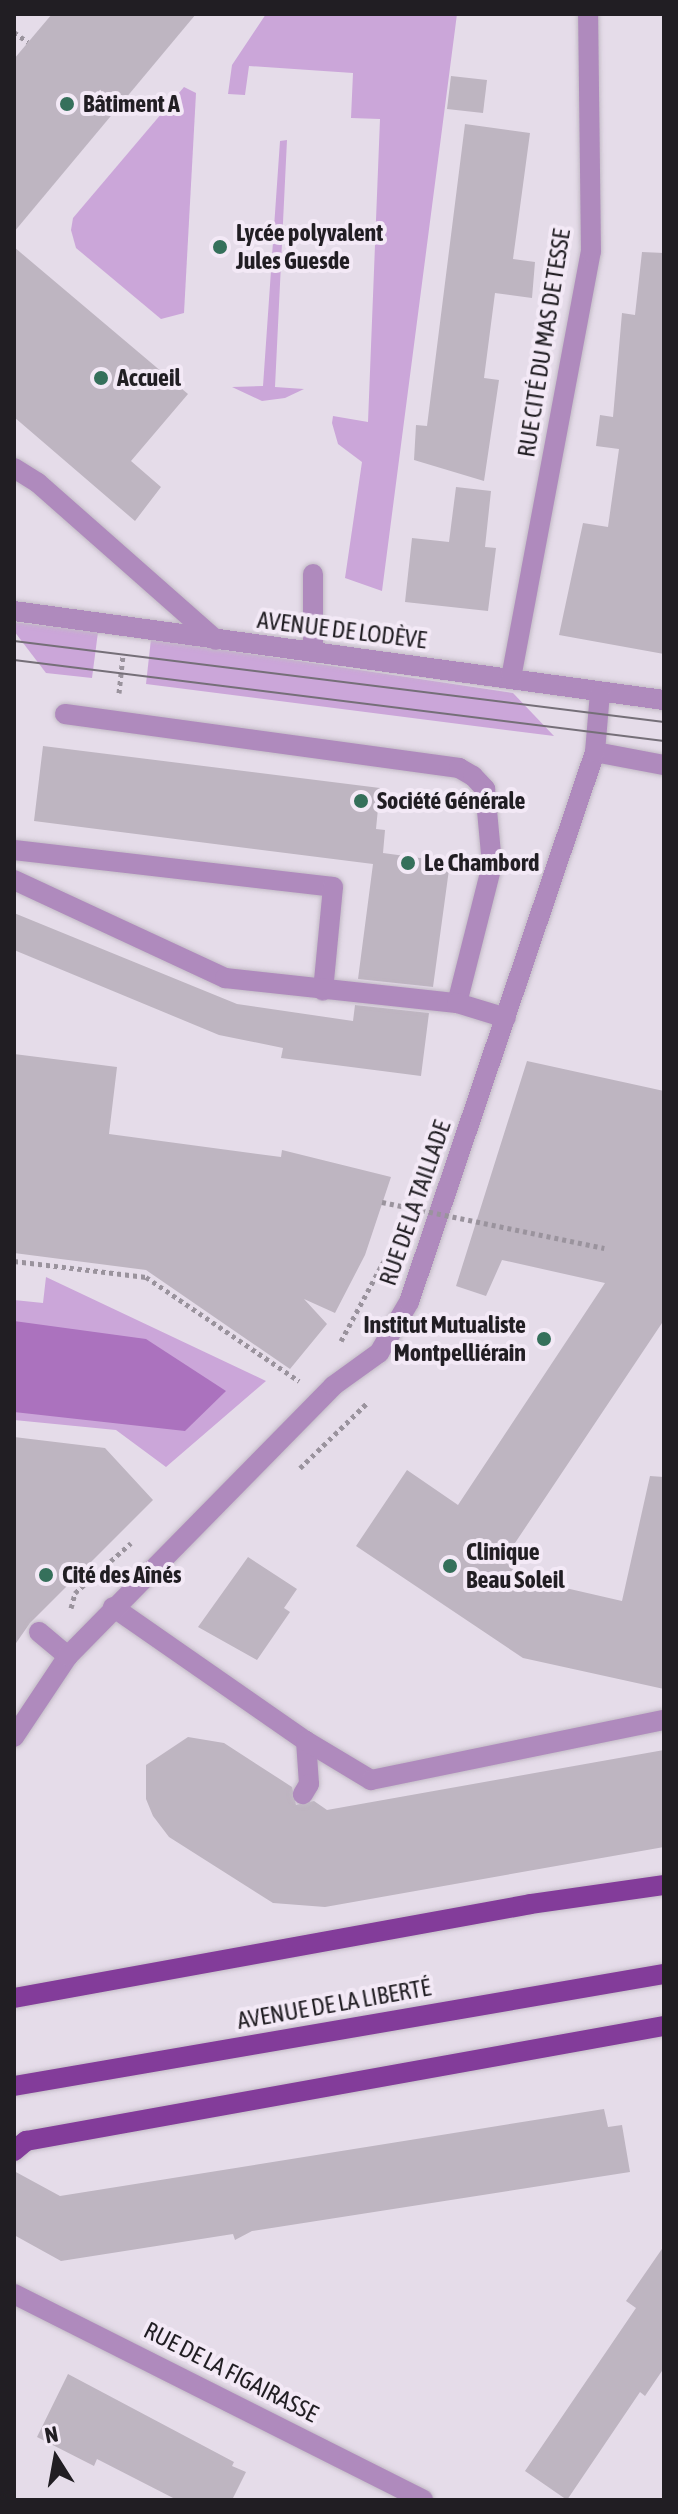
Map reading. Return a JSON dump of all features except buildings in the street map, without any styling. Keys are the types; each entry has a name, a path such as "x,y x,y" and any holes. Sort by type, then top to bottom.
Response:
{"main road":[{"path":"14,1998 531,1904 664,1885"},
{"name":"AVENUE DE LA LIBERTÉ","path":"14,2086 664,1974"},
{"path":"14,2151 26,2141 664,2026"}],"street":[{"name":"RUE CITÉ DU MAS DE TESSE","path":"511,678 591,252 588,14"},
{"path":"14,468 38,483 216,640"},
{"path":"313,574 313,651"},
{"name":"AVENUE DE LODÈVE","path":"14,611 664,700"},
{"name":"RUE DE LA TAILLADE","path":"14,1737 63,1651 113,1607 323,1398 379,1353 409,1302 595,752 600,693"},
{"path":"65,714 459,768 473,776 485,789 492,865 457,1003"},
{"path":"595,752 664,765"},
{"path":"14,850 333,887 323,991"},
{"path":"14,880 225,978 323,991 457,1003 506,1018"},
{"path":"113,1607 306,1741 371,1780 664,1720"},
{"path":"39,1632 63,1651"},
{"path":"303,1794 309,1784 306,1741"},
{"name":"RUE DE LA FIGAIRASSE","path":"14,2294 423,2500"}],"path":[{"path":"14,31 28,42"},
{"path":"402,1223 413,1194"},
{"path":"382,1202 604,1248"},
{"path":"458,1231 468,1202"},
{"path":"339,1344 396,1237"},
{"path":"14,1261 146,1277 323,1398"},
{"path":"299,1470 374,1396"},
{"path":"63,1651 75,1593 135,1540"}],"shaded area":[{"path":"266,14 457,14 382,591 345,578 362,462 338,444 332,423 333,416 368,422 380,119 351,118 353,73 249,66 245,95 228,94 232,65"},
{"path":"184,87 196,93 184,313 161,319 76,248 71,230 73,218"},
{"path":"287,140 275,387 304,389 285,398 262,401 232,387 263,386 280,141"},
{"path":"14,622 98,632 92,678 46,673 14,631"},
{"path":"151,639 513,693 554,736 146,684"},
{"path":"46,1277 266,1381 166,1467 116,1430 14,1420 14,1300 43,1303"},
{"path":"14,1321 146,1339 226,1391 185,1431 14,1412"}],"tram line":[{"path":"14,641 664,722"},
{"path":"14,660 664,741"}],"place":[{"name":"Bâtiment A","path":"67,104"},
{"name":"Lycée polyvalent Jules Guesde","path":"220,247"},
{"name":"Accueil","path":"101,378"},
{"name":"Société Générale","path":"361,801"},
{"name":"Le Chambord","path":"408,863"},
{"name":"Institut Mutualiste Montpelliérain","path":"544,1339"},
{"name":"Clinique Beau Soleil","path":"450,1566"},
{"name":"Cité des Aînés","path":"46,1575"}]}
